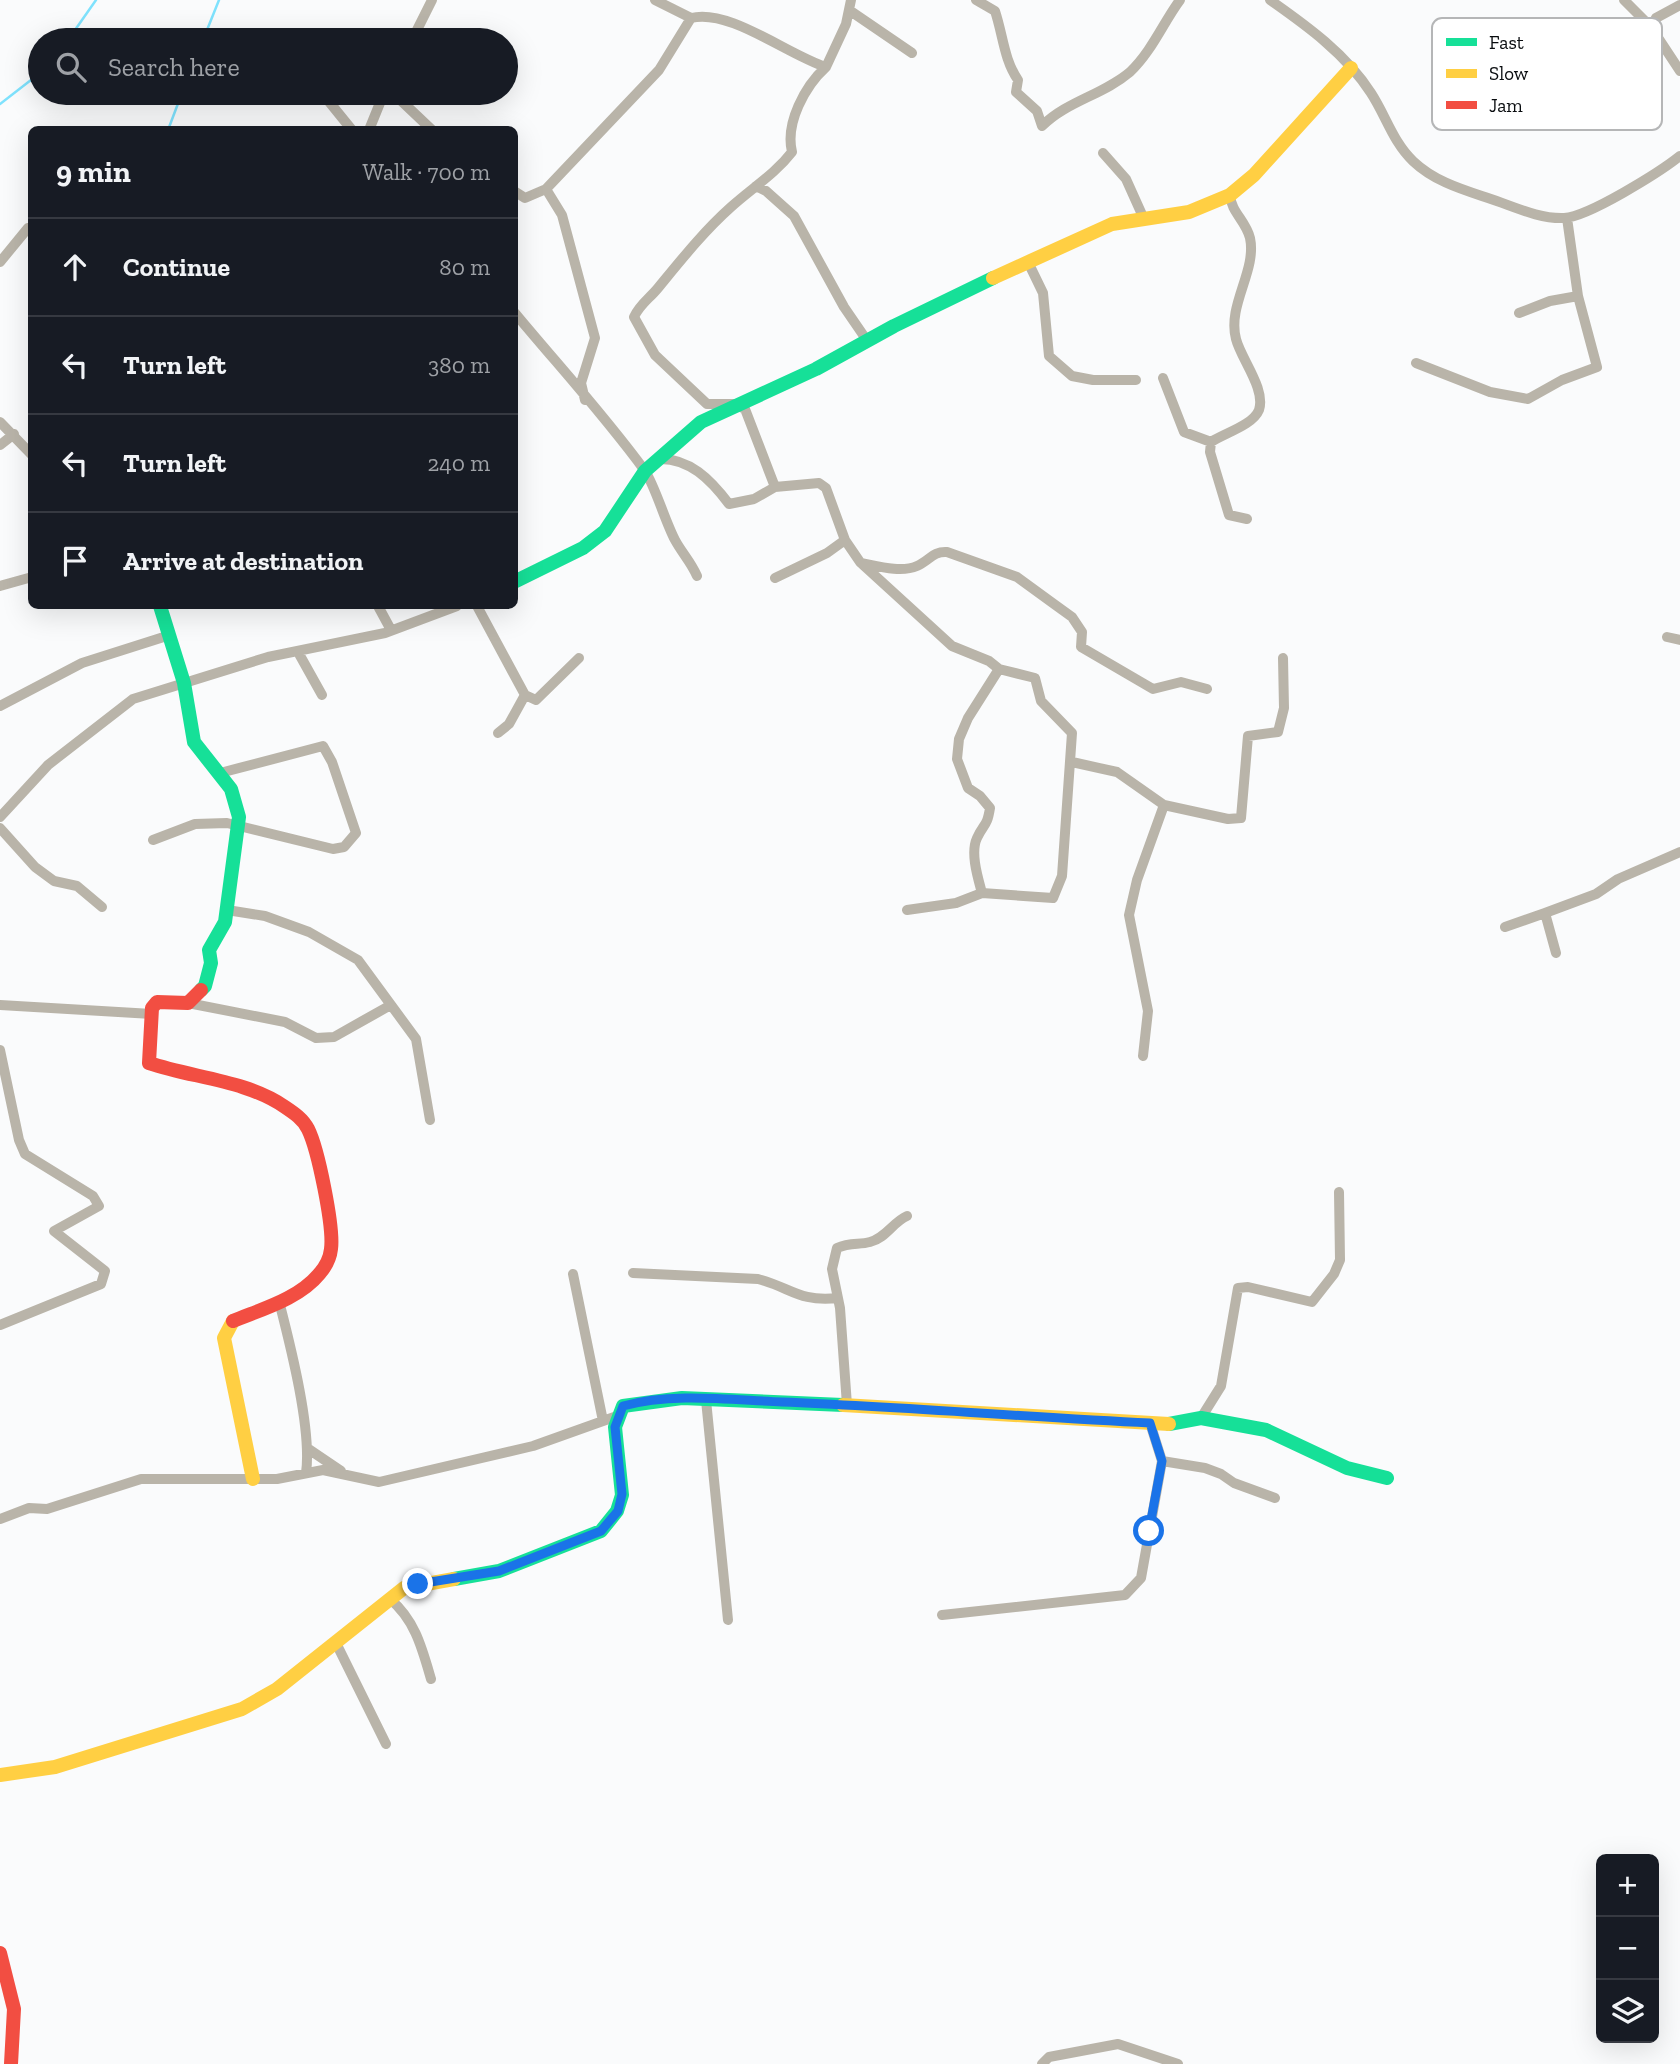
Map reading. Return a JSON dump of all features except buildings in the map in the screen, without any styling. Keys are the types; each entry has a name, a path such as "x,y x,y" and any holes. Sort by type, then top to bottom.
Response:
{"street":[{"path":"418,28 432,0"},
{"path":"655,0 691,18 699,16 720,19 826,67"},
{"path":"976,0 995,11 1004,38 1008,66 1018,80 1016,92 1037,111 1042,126 1060,109 1096,95 1131,71 1158,38 1180,0"},
{"path":"1270,0 1305,24 1351,68 1371,92 1398,144 1429,173 1450,186 1534,214 1567,218 1582,214 1641,184 1680,156"},
{"path":"1623,0 1642,18"},
{"path":"775,487 745,409 734,404 707,404 655,355 634,317 639,305 654,292 679,259 756,186 778,170 792,152 788,136 795,118 811,80 826,67 850,5 912,53"},
{"path":"1656,18 1680,5"},
{"path":"518,194 525,198 546,188 660,70 691,18"},
{"path":"1662,44 1680,71"},
{"path":"518,580 583,548 605,531 656,459 701,422 734,404 817,369 1028,262 1112,224 1189,212 1230,195 1254,175 1351,68"},
{"path":"332,105 349,126"},
{"path":"371,126 379,105"},
{"path":"406,105 428,126"},
{"path":"1103,153 1126,179 1143,219"},
{"path":"756,186 766,191 794,216 844,307 868,342"},
{"path":"546,188 562,215 596,338 581,383 586,400"},
{"path":"1211,442 1228,431 1249,423 1259,410 1260,396 1235,335 1239,292 1248,264 1250,238 1231,206 1230,195"},
{"path":"1416,363 1490,392 1528,399 1562,380 1597,367 1578,296 1567,218"},
{"path":"0,262 28,228"},
{"path":"1028,262 1043,293 1049,356 1072,376 1093,380 1136,380"},
{"path":"1519,313 1550,301 1578,296"},
{"path":"518,318 586,400 622,438 635,462 645,471 675,540 690,558 697,576"},
{"path":"1163,378 1184,432 1211,442"},
{"path":"0,422 28,450"},
{"path":"0,445 14,434"},
{"path":"1211,442 1210,452 1229,515 1247,519"},
{"path":"656,459 670,458 689,464 715,485 729,504 754,499 775,487 820,483 826,488 845,540 860,562 952,646 989,661 999,669 1035,678 1041,701 1072,733 1062,876 1053,898 982,893 956,903 907,910"},
{"path":"775,578 827,553 845,540"},
{"path":"860,562 905,569 917,566 937,552 947,552 1001,571 1017,577 1072,617 1082,632 1081,647 1136,680 1153,689 1181,681 1207,689"},
{"path":"0,586 28,578"},
{"path":"161,609 184,683 194,742 219,773 235,799 238,824 225,922 209,950 211,963 205,986 188,1003"},
{"path":"380,609 391,630"},
{"path":"0,817 48,765 77,739 134,699 268,657 391,630 449,609"},
{"path":"479,609 525,695 536,699 579,658"},
{"path":"0,706 82,663 170,635"},
{"path":"1667,637 1680,640"},
{"path":"298,652 322,695"},
{"path":"1072,762 1118,772 1164,805 1228,819 1241,818 1248,736 1278,732 1284,708 1283,657"},
{"path":"982,893 974,852 977,838 987,825 990,808 980,796 968,789 957,759 959,739 968,718 999,669"},
{"path":"498,733 509,724 525,695"},
{"path":"153,840 195,824 238,824 333,849 344,847 356,833 332,762 323,746 219,773"},
{"path":"1143,1056 1148,1011 1129,915 1137,880 1164,805"},
{"path":"0,828 35,867 54,881 77,886 102,907"},
{"path":"1505,927 1596,894 1618,880 1680,852"},
{"path":"227,910 265,916 317,936 358,960 416,1040 430,1120"},
{"path":"1545,913 1556,953"},
{"path":"253,1479 224,1338 233,1321 280,1305 323,1271 332,1251 317,1158 309,1132 301,1118 273,1100 149,1063 152,1014 157,1002 188,1003 285,1022 316,1038 334,1037 389,1006"},
{"path":"0,1005 152,1014"},
{"path":"0,1050 19,1140 25,1154 93,1196 100,1206 54,1231 105,1271 101,1284 0,1325"},
{"path":"1201,1418 1222,1386 1238,1288 1248,1287 1312,1302 1334,1275 1339,1259 1339,1192"},
{"path":"847,1405 838,1298 832,1269 838,1248 851,1241 870,1242 888,1233 907,1216"},
{"path":"633,1273 758,1279 777,1284 791,1294 814,1300 838,1298"},
{"path":"0,1775 55,1767 242,1709 277,1689 404,1588 499,1571 601,1531 618,1511 622,1494 615,1427 610,1418 573,1274"},
{"path":"280,1305 292,1349 307,1448 306,1473"},
{"path":"0,1519 29,1508 47,1509 141,1479 253,1479 323,1470 379,1482 533,1446 610,1418 623,1406 634,1403 706,1400 847,1405 1169,1424 1201,1418 1266,1430 1347,1468 1387,1478"},
{"path":"706,1400 727,1620"},
{"path":"942,1615 1125,1595 1141,1578 1162,1461 1150,1423"},
{"path":"307,1448 348,1476"},
{"path":"1162,1461 1205,1468 1275,1499"},
{"path":"390,1599 406,1613 421,1643 431,1679"},
{"path":"336,1643 386,1744"},
{"path":"0,1953 14,2009 11,2064"},
{"path":"1042,2064 1049,2057 1118,2045 1178,2064"}],"waterway":[{"path":"76,28 96,0"},
{"path":"208,28 219,0"},
{"path":"0,104 28,82"},
{"path":"170,126 177,105"}],"traffic: fast":[{"path":"518,580 583,548 605,531 645,471 701,422 816,369 894,326 993,278"},
{"path":"161,609 184,683 194,742 231,789 239,817 225,922 209,950 211,963 205,986 201,990"},
{"path":"454,1579 499,1571 601,1531 617,1511 622,1495 615,1427 623,1406 682,1398 843,1405"},
{"path":"1169,1424 1201,1418 1266,1430 1347,1468 1387,1478"}],"traffic: slow":[{"path":"993,278 1112,224 1189,212 1230,195 1254,175 1351,68"},
{"path":"233,1321 224,1338 253,1479"},
{"path":"843,1405 1169,1424"},
{"path":"0,1775 55,1767 242,1709 277,1689 404,1588 454,1579"}],"traffic: jam":[{"path":"201,990 188,1003 157,1002 152,1008 149,1063 253,1091 270,1098 298,1116 312,1139 330,1224 330,1256 324,1268 311,1282 280,1302 233,1321"},
{"path":"0,1953 14,2009 11,2064"}],"route":[{"path":"418,1584 499,1571 601,1531 618,1511 622,1494 615,1427 623,1406 691,1398 913,1407 961,1414 1150,1423 1162,1461 1149,1531"}]}
